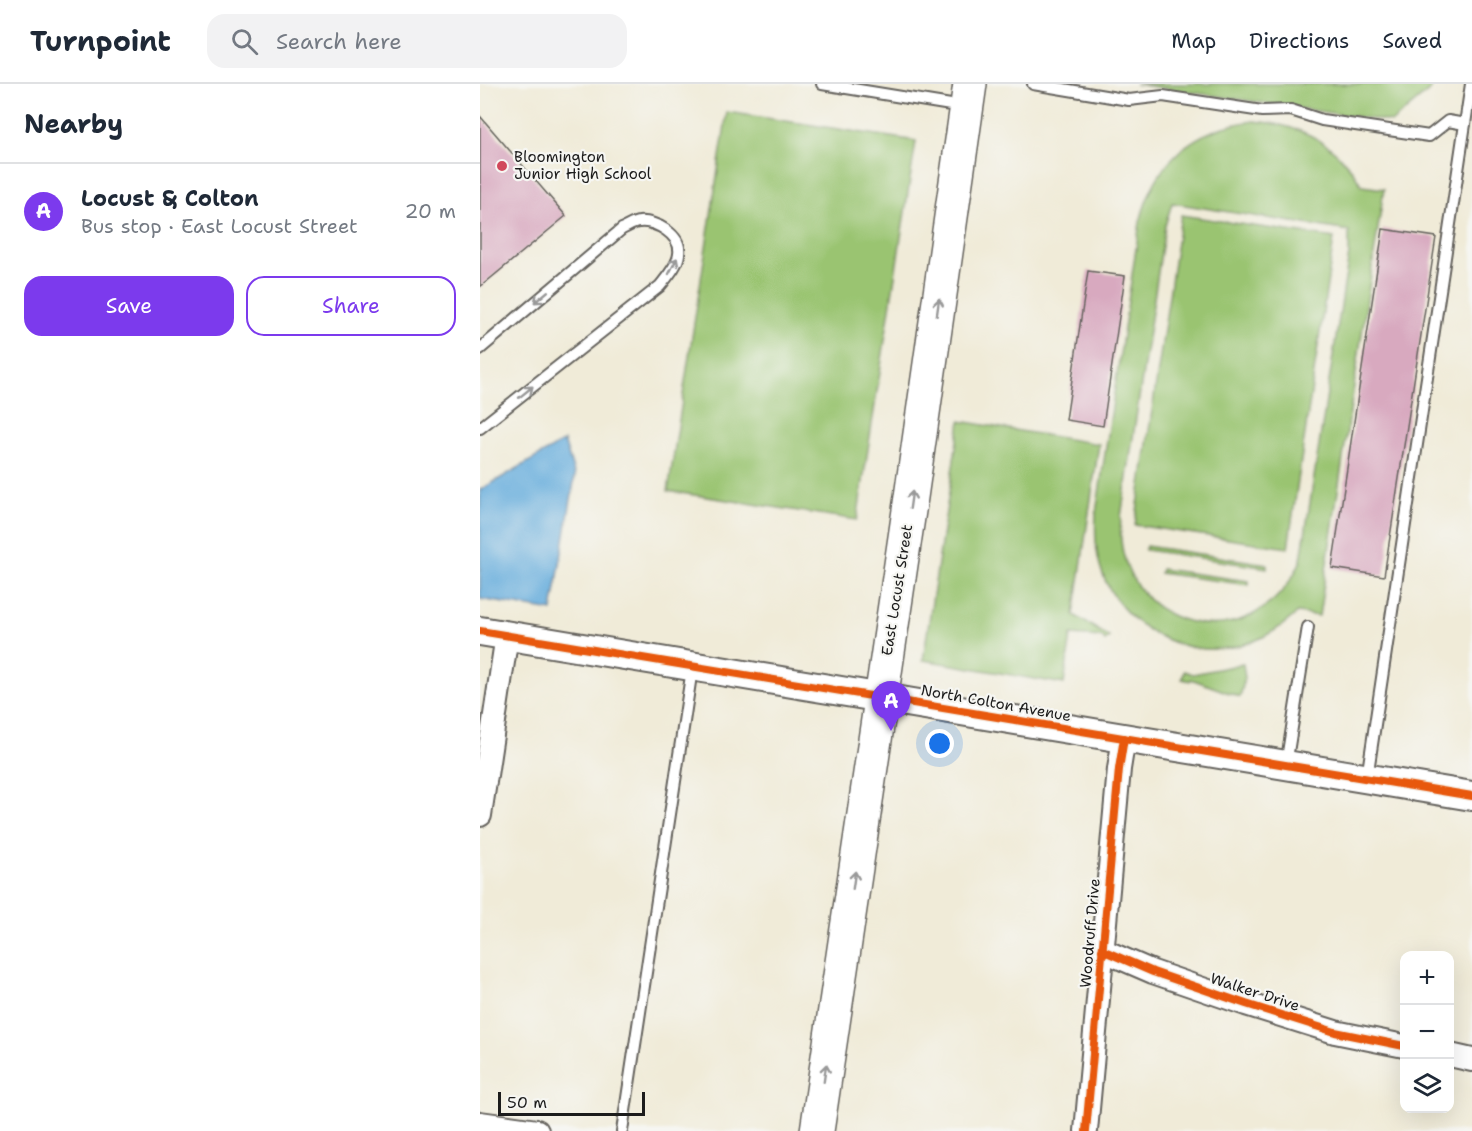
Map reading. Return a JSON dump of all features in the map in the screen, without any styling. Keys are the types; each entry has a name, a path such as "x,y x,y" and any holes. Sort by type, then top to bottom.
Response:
{"main road":[{"name":"East Locust Street","path":"817,1131 968,96"}],"street":[{"name":"North Colton Avenue","path":"493,633 1472,796"},
{"path":"480,815 493,633"},
{"name":"Woodruff Drive","path":"1086,1131 1119,769 1124,738"},
{"name":"Walker Drive","path":"1102,950 1153,972 1246,1004 1335,1032 1400,1045"},
{"path":"1454,1056 1472,1060"},
{"path":"480,1123 537,1131"}],"lane":[{"path":"822,84 968,96"},
{"path":"1033,84 1129,100 1163,96 1262,111 1291,110 1322,120 1430,136 1448,121 1465,124"},
{"path":"1367,779 1471,84"},
{"path":"480,349 622,229 640,222 658,226 669,232 677,241 680,253 671,272 660,286 480,428"},
{"path":"1286,765 1308,627"},
{"path":"622,1131 693,666"}],"green space":[{"path":"1135,84 1432,84 1431,89 1392,122"},
{"path":"727,112 916,141 857,520 668,491"},
{"path":"1254,121 1303,132 1317,139 1342,158 1362,186 1384,189 1319,616 1297,613 1277,629 1246,644 1217,649 1196,648 1156,635 1138,623 1123,608 1111,591 1100,565 1097,550 1096,513 1140,222 1147,200 1155,181 1179,151 1212,131","holes":["1172,203 1349,231 1349,254 1301,560 1280,594 1252,615 1222,624 1190,622 1162,609 1139,587 1124,556 1121,517 1165,226"]},
{"path":"1181,215 1334,238 1288,548 1135,525"},
{"path":"960,421 1099,444 1074,615 1109,637 1105,641 1102,637 1071,635 1064,684 923,660"},
{"path":"1146,546 1267,564 1267,568 1145,550"},
{"path":"1161,569 1248,581 1248,585 1160,573"},
{"path":"1243,664 1245,678 1240,697 1191,679 1190,681 1182,679 1184,671 1193,674"}],"water":[{"path":"564,441 575,476 552,611 480,599 480,490"}],"building":[{"name":"Bloomington Junior High School","path":"480,116 566,216 480,287"},
{"path":"1383,229 1436,237 1384,576 1332,568"},
{"path":"1088,271 1125,276 1103,426 1066,420"}],"cycle path":[{"path":"480,631 1472,796"},
{"path":"1086,1131 1119,769 1124,738"},
{"path":"1102,950 1153,972 1246,1004 1335,1032 1400,1045"}],"place":[{"name":"Bloomington Junior High School","path":"502,166"},
{"name":"Locust & Colton","path":"891,731"}]}
